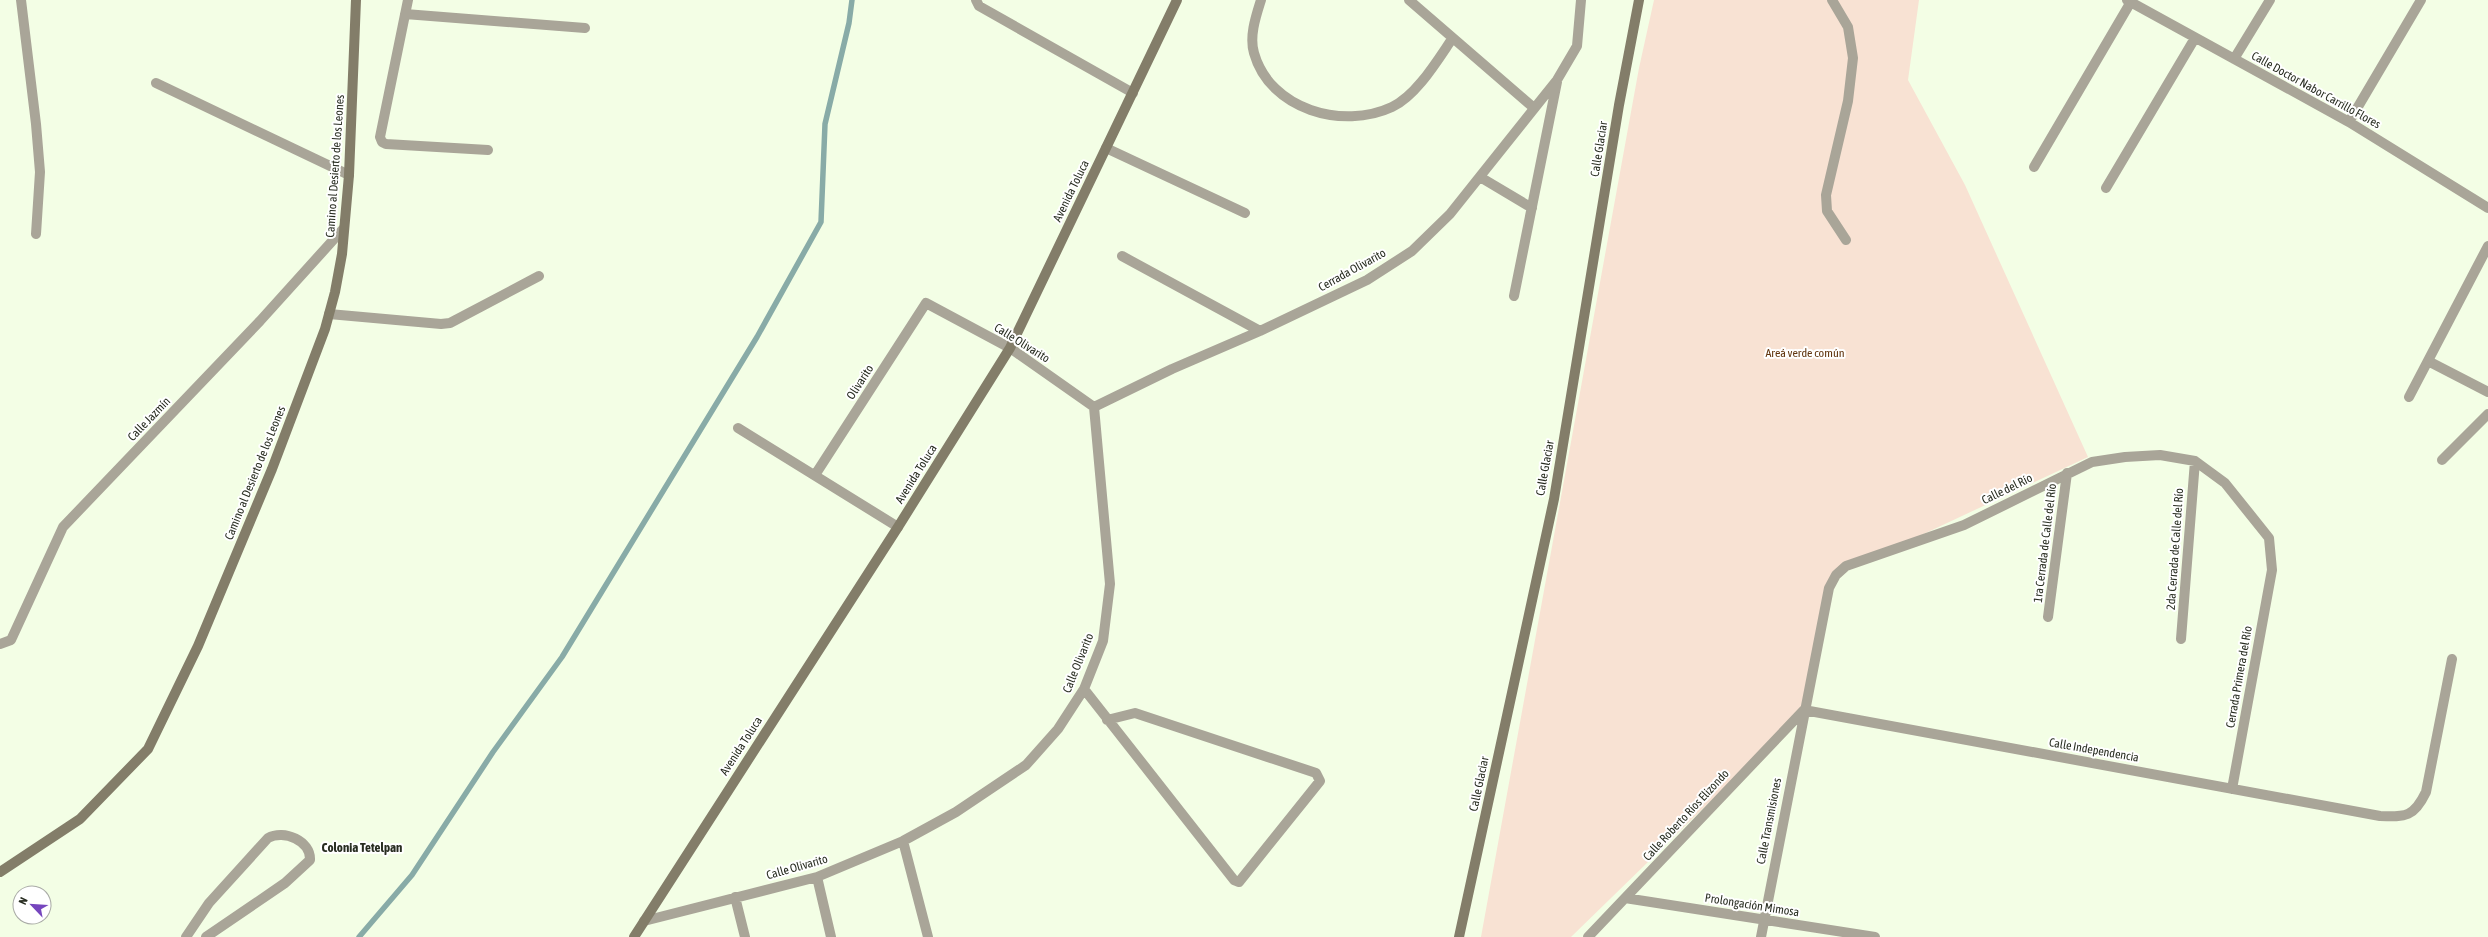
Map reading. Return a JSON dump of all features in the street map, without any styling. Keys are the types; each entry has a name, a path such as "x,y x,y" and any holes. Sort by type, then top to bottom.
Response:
{"street":[{"path":"21,0 36,124 40,172 36,234"},
{"name":"Camino al Desierto de los Leones","path":"0,872 80,819 148,749 198,646 272,469 336,292 349,175 356,0"},
{"path":"408,0 380,137 382,142 386,144 488,150"},
{"path":"976,0 979,6 1133,92"},
{"name":"Avenida Toluca","path":"634,937 898,527 1010,348 1177,0"},
{"path":"1261,0 1254,21 1253,53 1268,82 1292,101 1330,117 1360,118 1393,107 1417,87 1452,39"},
{"path":"1409,0 1452,39 1534,108"},
{"name":"Cerrada Olivarito","path":"1094,407 1172,369 1260,331 1367,280 1412,251 1450,214 1557,80 1573,55 1579,35 1581,0"},
{"name":"Calle Glaciar","path":"1459,937 1554,498 1620,105 1640,0"},
{"path":"1832,0 1848,27 1853,58 1848,101 1826,195 1827,211 1846,240"},
{"path":"2234,59 2270,0"},
{"path":"2349,122 2421,0"},
{"path":"2034,167 2130,1"},
{"name":"Calle Doctor Nabor Carrillo Flores","path":"2130,1 2349,122 2488,208"},
{"path":"405,14 585,28"},
{"path":"2106,188 2195,38"},
{"path":"1514,296 1557,80"},
{"path":"156,83 349,175"},
{"path":"1106,148 1245,213"},
{"path":"1480,177 1532,208"},
{"name":"Calle Jazmín","path":"0,644 11,640 63,527 260,321 344,228"},
{"path":"2409,397 2488,246"},
{"path":"1122,256 1260,331"},
{"path":"329,314 440,324 450,323 539,276"},
{"name":"Calle Olivarito","path":"644,921 818,877 903,841 956,812 1026,765 1058,729 1084,689 1103,641 1110,584 1094,407 1010,348 926,303"},
{"name":"Olivarito","path":"815,475 926,303"},
{"path":"2428,361 2488,392"},
{"path":"2442,460 2488,414"},
{"path":"738,428 898,527"},
{"name":"Calle del Río","path":"1804,710 1829,588 1836,575 1846,566 1964,525 2092,462 2125,457 2160,455 2195,461 2225,483 2269,538 2272,570"},
{"name":"2da Cerrada de Calle del Río","path":"2181,638 2195,461"},
{"name":"1ra Cerrada de Calle del Río","path":"2048,617 2067,473"},
{"name":"Cerrada Primera del Río","path":"2232,789 2272,570"},
{"name":"Calle Independencia","path":"1804,710 2380,816 2404,816 2418,808 2423,797 2452,659"},
{"path":"1084,689 1107,720 1234,880 1238,882 1244,879 1320,781 1316,772 1135,713 1107,720"},
{"name":"Calle Roberto Ríos Elizondo","path":"1588,937 1804,710"},
{"name":"Calle Transmisiones","path":"1761,937 1804,710"},
{"path":"186,937 209,902 268,838 275,834 286,835 304,843 311,851 310,860 285,883 206,937"},
{"path":"903,841 928,937"},
{"path":"818,877 831,937"},
{"path":"736,897 745,937"},
{"name":"Prolongación Mimosa","path":"1626,898 1875,937"}],"green space":[{"name":"Areá verde común","path":"1654,0 1919,0 1908,80 1965,185 2088,457 1836,575 1804,710 1571,937 1481,937 1639,68"}],"waterway":[{"path":"359,937 412,875 493,752 562,657 757,337 821,222 825,124 849,23 852,0"}],"district":[{"name":"Colonia Tetelpan","path":"362,847"}]}
